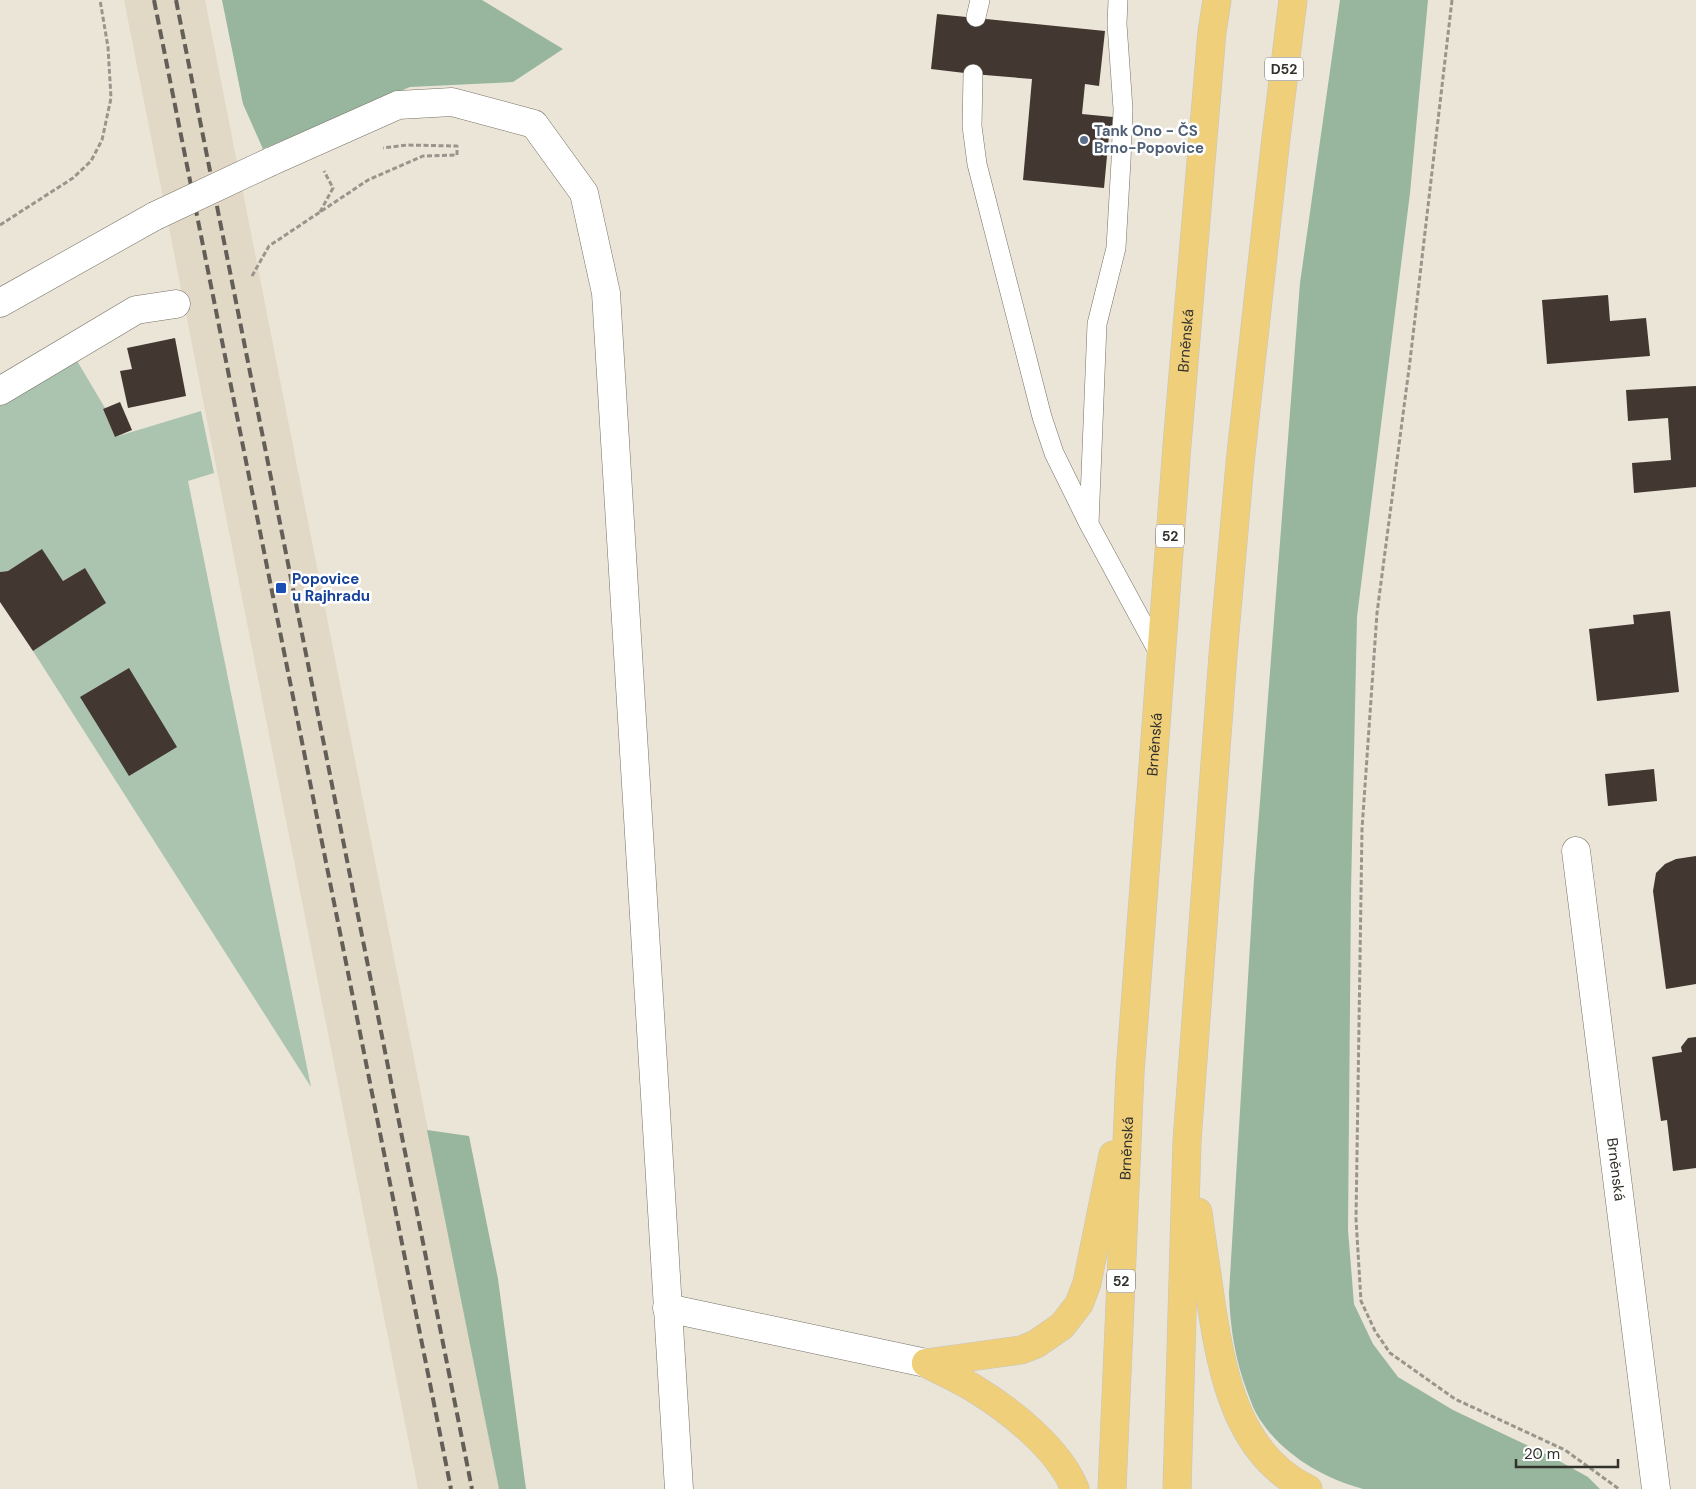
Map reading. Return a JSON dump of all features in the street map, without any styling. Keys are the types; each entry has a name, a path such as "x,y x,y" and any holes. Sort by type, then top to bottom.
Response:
{"highway":[{"name":"Brněnská","path":"1112,1489 1130,1073 1177,445 1212,32 1217,0"},
{"name":"D52","path":"1276,138 1293,0"},
{"path":"1177,1489 1187,1141 1223,655 1238,482 1276,138 1310,0"},
{"path":"926,1363 1021,1350 1036,1344 1050,1335 1073,1314 1087,1283 1130,1073"},
{"path":"1187,1141 1219,1351 1238,1413 1253,1442 1266,1459 1308,1489"},
{"path":"926,1363 975,1389 1014,1418 1062,1463 1075,1489"}],"street":[{"path":"0,303 155,216 316,140 398,105 452,102 534,124 584,193 606,293 679,1489"},
{"path":"0,391 136,310 176,304"},
{"name":"Brněnská","path":"1576,851 1656,1489"},
{"path":"667,1308 926,1363"}],"lane":[{"path":"1089,524 1097,324 1116,248 1121,161 1123,109 1117,24 1118,0"},
{"path":"973,74 972,126 977,164 1042,416 1054,454 1089,524 1161,657"}],"path":[{"path":"0,225 73,178 91,161 102,140 112,98 108,46 100,0"},
{"path":"1452,0 1410,361 1378,613 1363,819 1356,1219 1361,1301 1376,1331 1390,1353 1455,1399 1565,1450 1619,1489"},
{"path":"252,276 269,246 368,180 423,156 457,154 457,146 407,145 379,149"},
{"path":"320,212 333,188 322,167"}],"shaded area":[{"path":"124,0 205,0 499,1489 418,1489"}],"green space":[{"path":"222,0 482,0 563,49 513,82 410,87 263,149 243,104"},
{"path":"1340,0 1428,0 1410,193 1357,617 1351,892 1348,1230 1354,1304 1373,1344 1398,1377 1453,1410 1552,1457 1588,1477 1600,1489 1363,1489 1347,1484 1316,1470 1302,1461 1288,1451 1265,1427 1247,1391 1234,1343 1229,1293 1254,879 1300,283"},
{"path":"73,354 105,408 103,409 115,437 201,411 214,473 188,481 311,1087 33,651 105,603 85,568 63,581 42,550 8,571 0,572 0,397"},
{"path":"427,1130 469,1136 498,1279 526,1489 499,1489"}],"building":[{"path":"937,14 1105,31 1099,86 1085,84 1082,114 1113,117 1111,136 1109,135 1104,188 1023,180 1032,79 931,69"},
{"path":"1608,295 1610,321 1646,318 1650,356 1547,364 1542,300"},
{"path":"175,338 186,396 128,408 120,371 132,369 127,348"},
{"path":"1696,386 1696,487 1634,493 1632,463 1671,460 1668,418 1628,421 1626,390"},
{"path":"120,402 132,430 115,437 103,409"},
{"path":"42,549 63,581 85,568 106,603 33,651 0,602 0,572 8,571"},
{"path":"1670,611 1679,692 1597,701 1589,629 1634,624 1633,615"},
{"path":"129,668 177,747 129,776 80,697"},
{"path":"1654,769 1657,801 1608,806 1605,774"},
{"path":"1696,856 1696,984 1666,989 1653,891 1656,873 1665,864 1676,859"},
{"path":"1696,1037 1696,1168 1673,1171 1667,1120 1661,1121 1652,1057 1682,1052 1681,1047 1688,1038"}],"railway":[{"path":"154,0 451,1489"},
{"path":"176,0 472,1489"}],"place":[{"name":"Tank Ono - ČS Brno-Popovice","path":"1084,140"},
{"name":"Popovice u Rajhradu","path":"281,588"}]}
